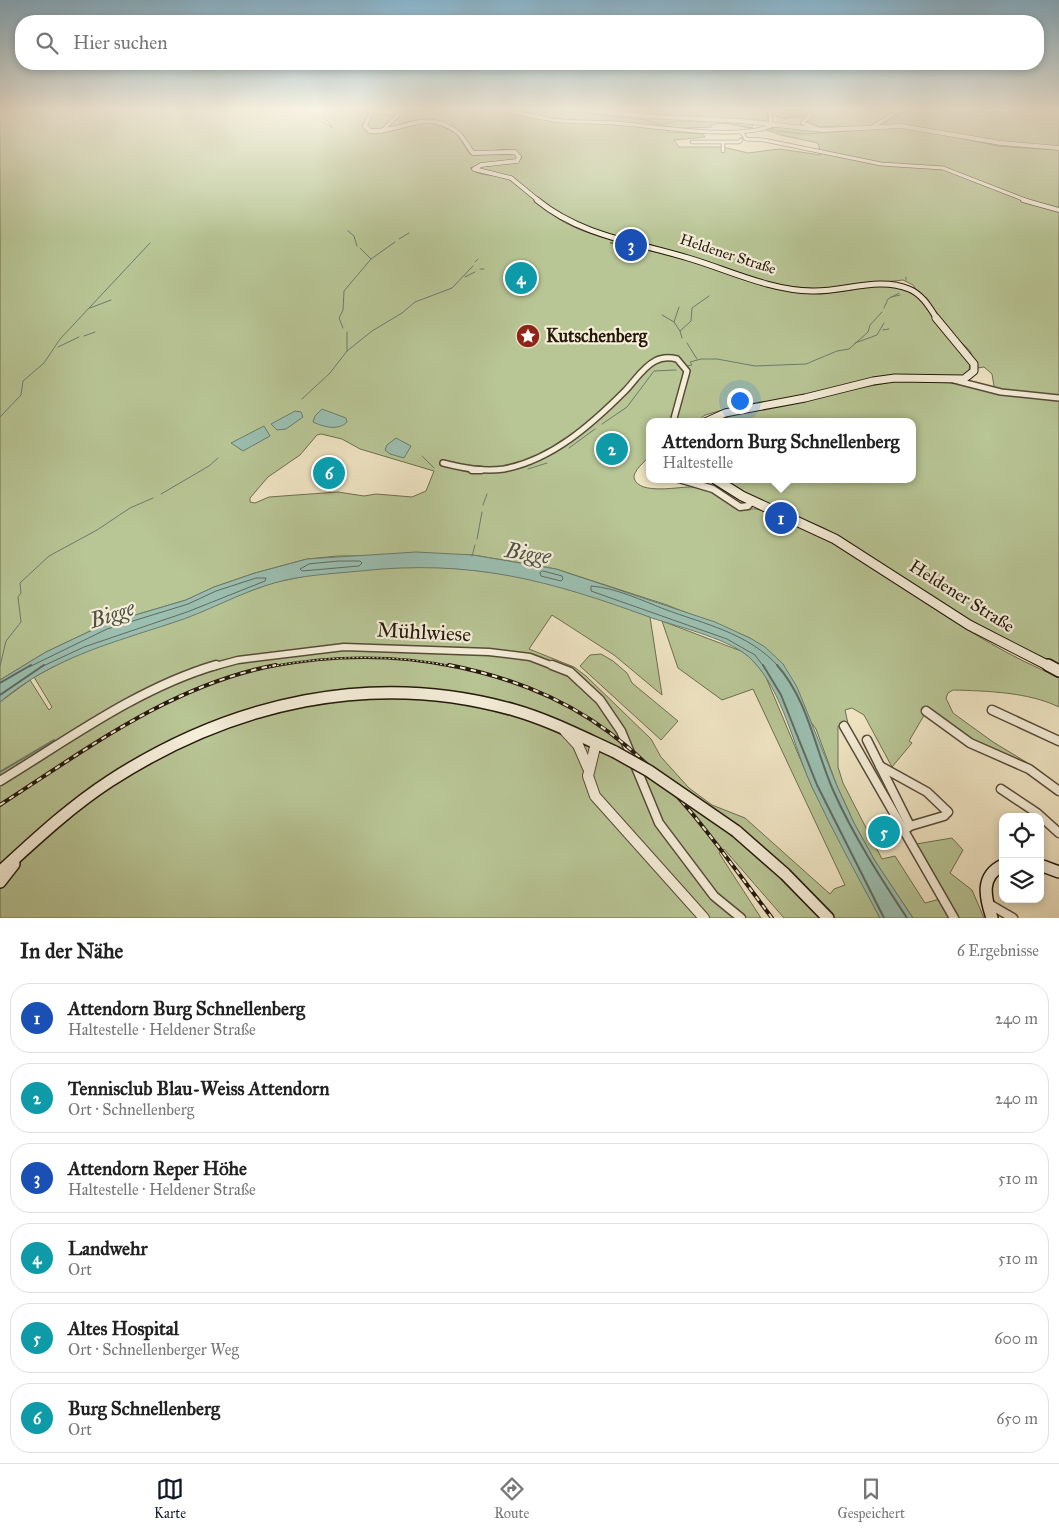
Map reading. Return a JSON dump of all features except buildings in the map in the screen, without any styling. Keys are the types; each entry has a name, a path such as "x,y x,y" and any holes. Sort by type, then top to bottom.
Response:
{"main road":[{"name":"Heldener Straße","path":"472,152 490,152"},
{"name":"Heldener Straße","path":"513,152 520,157 517,161 481,165 474,169 511,178 554,214 584,230 689,258 756,282 811,291 843,289 881,283 910,289 925,300 943,328 974,364 974,371 970,376 954,380"},
{"path":"714,418 725,413 805,398 873,381 911,378 954,380"},
{"name":"Heldener Straße","path":"722,483 752,501 835,539 969,624 1059,671"},
{"path":"0,872 24,849 102,786 151,754 209,727 277,706 353,695 427,694 513,710 596,743 649,771 736,831 785,874 828,918"},
{"path":"0,882 24,849"},
{"path":"1044,866 1059,872"},
{"path":"992,918 987,903 986,881 990,872 999,867"}],"street":[{"path":"826,152 890,165 942,168 1012,197 1059,210"},
{"path":"443,463 457,467 497,470 516,466 536,458 594,422 652,362 663,357 679,361 687,371 674,418"},
{"path":"954,380 1002,392 1059,398"},
{"path":"693,483 713,489 740,507 748,506 752,501"},
{"name":"Mühlwiese","path":"0,780 118,709 173,681 214,666 238,660 344,647 489,652 530,657 570,672 600,700 621,731 659,823 714,896 741,918"},
{"path":"992,710 1059,741"},
{"path":"926,711 970,743 1029,769 1059,791"},
{"path":"844,726 908,828"},
{"path":"565,730 578,745 588,768"},
{"path":"867,740 908,828 954,918"},
{"path":"596,743 588,768 588,780 595,796 704,918"},
{"path":"880,766 892,771 940,803 948,812 944,816 908,828"},
{"path":"1001,789 1037,813 1059,833"},
{"path":"987,903 1013,918"}],"green space":[{"path":"0,152 468,152 477,155 516,154 518,159 515,160 484,163 470,168 478,173 510,180 557,218 573,227 617,241 610,243 688,260 760,284 789,290 824,293 885,286 906,290 918,297 937,324 970,364 969,370 964,375 955,377 912,376 726,409 705,415 701,418 646,418 646,460 637,469 634,478 637,484 644,487 661,489 693,487 701,489 725,500 732,507 742,510 756,509 790,523 796,523 862,561 990,643 1059,677 1059,707 1021,695 993,692 953,690 948,693 946,698 953,713 993,742 1036,768 1040,776 985,750 926,712 909,741 912,743 892,767 864,715 852,708 845,710 849,728 838,726 838,767 843,783 882,859 895,856 925,903 940,899 950,918 913,918 875,861 854,823 837,786 816,729 750,638 667,605 556,569 473,555 338,556 307,559 255,573 214,587 186,600 105,624 46,652 0,680","holes":["321,434 342,439 360,449 434,471 426,491 412,497 376,494 364,496 338,492 269,497 255,503 250,502 250,498 268,477 300,455 317,435"]},
{"path":"516,152 799,152 821,155 820,152 1059,152 1059,666 1029,654 979,626 824,528 741,492 729,483 916,483 916,418 726,418 744,411 896,381 956,383 1000,393 994,386 992,374 984,367 978,368 970,351 947,328 927,298 917,291 913,285 903,280 819,289 774,285 630,238 598,233 548,207 513,177 478,170 478,167 518,162 522,158"},
{"path":"404,566 467,569 530,579 591,594 650,617 662,695 614,655 552,615 529,649 574,667 586,676 651,739 661,757 689,788 712,805 745,818 830,894 834,889 845,885 753,689 722,700 678,668 662,621 741,651 751,658 765,675 812,787 880,918 784,918 724,849 719,853 761,918 0,918 0,702 30,680 49,710 52,707 34,677 82,652 272,583 315,574"},
{"path":"601,654 627,673 632,683 678,721 661,740 580,666 590,655"},
{"path":"952,838 963,850 950,873 972,890 984,918 958,918 916,844"}],"water":[{"path":"322,409 346,418 347,422 339,427 326,427 313,422 315,416"},
{"path":"295,411 301,412 303,417 286,429 277,430 271,424"},
{"path":"264,426 270,436 243,451 231,443"},
{"path":"396,438 411,446 404,458 390,454 385,450 387,445"},
{"path":"416,552 473,555 556,569 715,622 765,647 783,664 797,687 854,823 875,861 913,918 880,918 812,787 787,720 772,687 752,660 733,646 720,640 544,583 474,571 438,568 360,571 285,580 248,592 185,619 104,645 60,663 19,687 0,702 0,680 46,652 105,624 186,600 214,587 255,573 307,559"}],"waterway":[{"path":"348,231 354,236 357,246"},
{"path":"399,239 409,233"},
{"path":"371,259 395,242"},
{"path":"0,417 21,395 23,381 44,363 60,339 150,243"},
{"path":"360,248 371,259"},
{"path":"343,328 339,318 343,310 344,291 371,259"},
{"path":"475,262 478,259"},
{"path":"347,351 372,331 402,313 415,302 452,288 473,266"},
{"path":"465,277 475,272"},
{"path":"892,297 899,293"},
{"path":"892,297 900,295"},
{"path":"680,331 691,321 692,308 709,296"},
{"path":"884,308 888,299 892,297"},
{"path":"90,308 111,300"},
{"path":"674,322 679,307"},
{"path":"856,343 868,332 870,325 882,312"},
{"path":"662,315 674,322"},
{"path":"674,322 680,331"},
{"path":"856,343 877,335 884,323"},
{"path":"883,330 889,329"},
{"path":"680,331 682,338"},
{"path":"84,336 95,332"},
{"path":"347,332 347,351"},
{"path":"58,347 79,337"},
{"path":"687,343 697,359"},
{"path":"687,366 692,365 690,362 701,359 717,359 755,366 806,364 837,351 849,349 856,343"},
{"path":"302,399 330,373 347,351"},
{"path":"602,424 627,407 654,371 676,370"},
{"path":"569,448 595,429"},
{"path":"422,456 434,468"},
{"path":"161,494 209,466 218,458"},
{"path":"528,469 547,463"},
{"path":"483,505 487,494"},
{"path":"0,666 6,641 21,622 18,597 21,593 20,583 49,556 97,530 130,508 153,498"},
{"path":"477,539 482,512"},
{"path":"472,556 475,545"},
{"path":"0,772 54,740"}],"railway":[{"path":"269,667 339,658 385,658 455,667"},
{"path":"0,805 98,741 165,703 201,687 238,674 276,665"},
{"path":"449,665 508,680 558,701 600,726 638,756 672,790 705,829 772,918"}],"place":[{"name":"Attendorn Reper Höhe","path":"631,245"},
{"name":"Landwehr","path":"521,278"},
{"name":"Kutschenberg","path":"528,336"},
{"name":"Tennisclub Blau-Weiss Attendorn","path":"612,449"},
{"name":"Burg Schnellenberg","path":"329,473"},
{"name":"Attendorn Burg Schnellenberg","path":"781,518"},
{"name":"Altes Hospital","path":"884,832"}],"water label":[{"name":"Bigge","path":"528,553"},
{"name":"Bigge","path":"112,614"}]}
